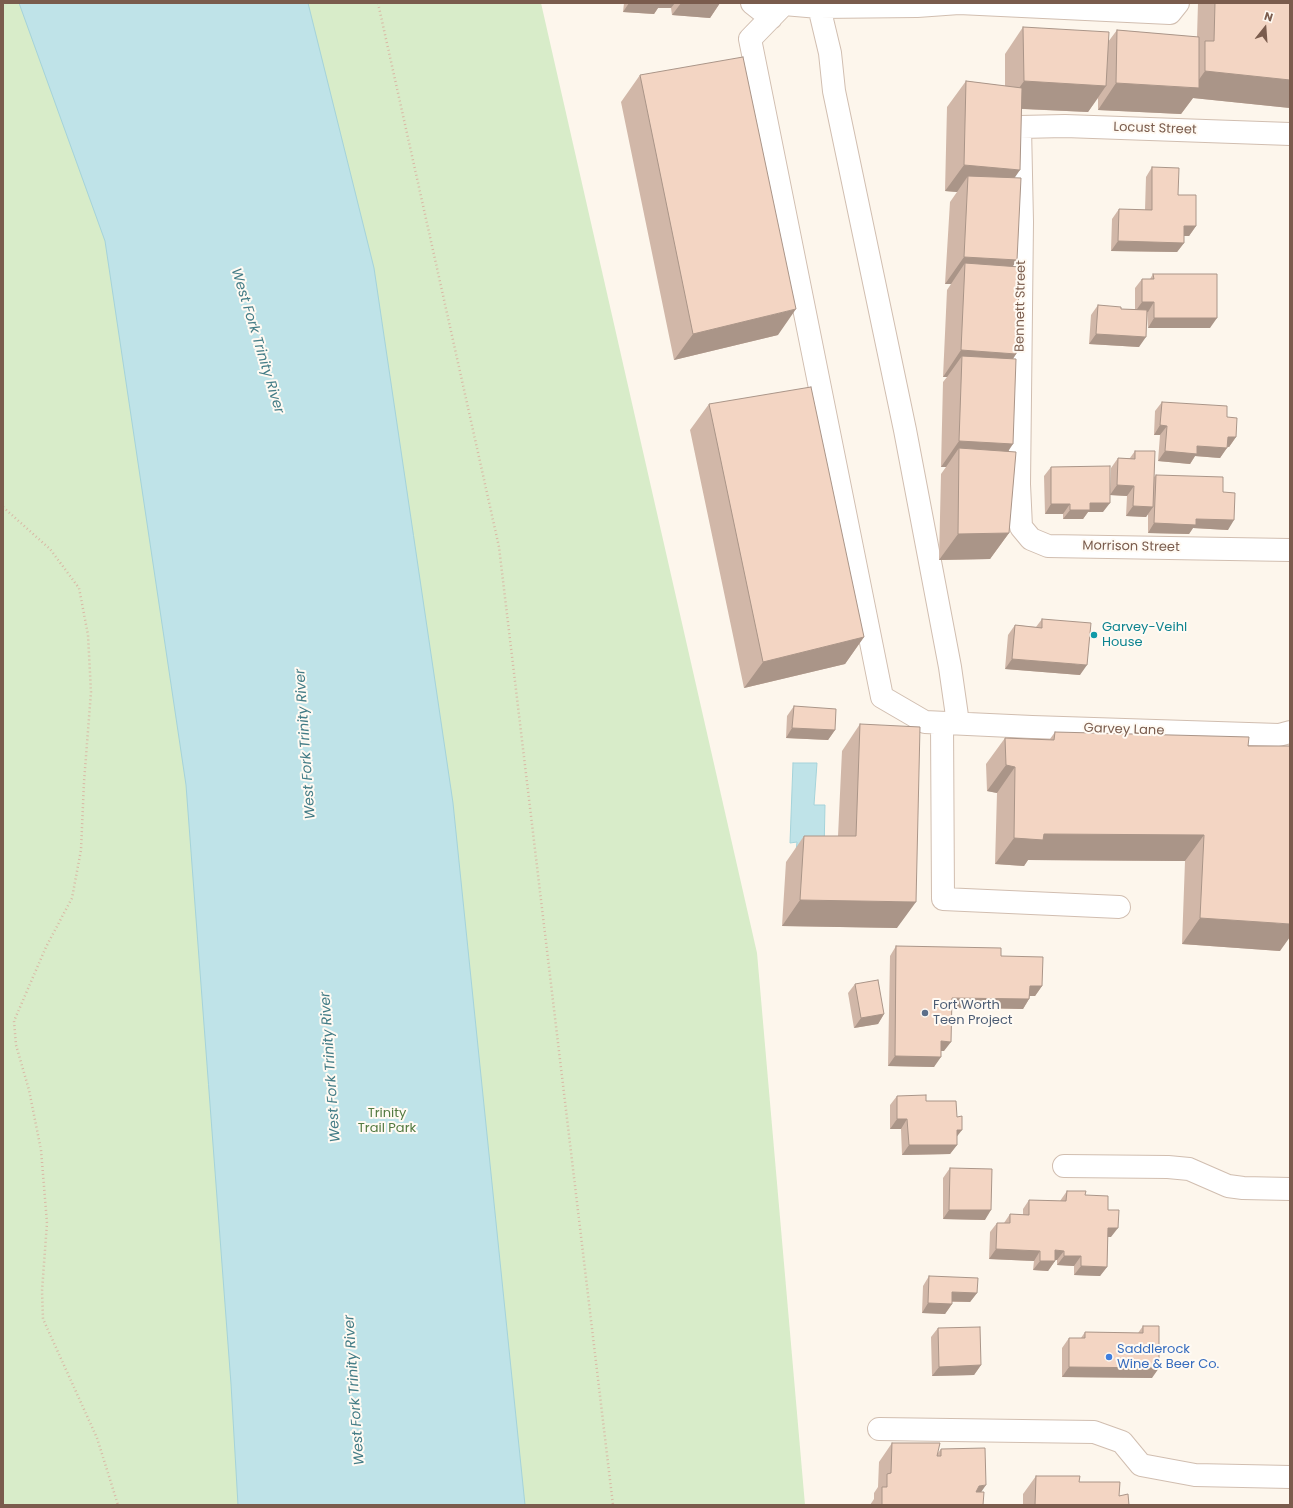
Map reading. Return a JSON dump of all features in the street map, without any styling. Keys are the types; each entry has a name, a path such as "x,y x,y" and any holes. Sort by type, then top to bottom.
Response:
{"street":[{"path":"752,3 771,18 784,4 819,7 917,6 959,3 1170,13 1178,3"},
{"path":"819,7 830,53 834,91 906,438 948,659 950,723 944,899 1119,907"},
{"name":"Garvey Lane","path":"771,18 750,39 882,696 926,722 1271,735 1279,735 1290,732"},
{"name":"Locust Street","path":"1020,127 1065,126 1290,134"},
{"name":"Bennett Street","path":"1020,127 1022,222 1020,484"},
{"name":"Morrison Street","path":"1020,484 1021,527 1031,539 1048,546 1290,550"},
{"path":"1064,1166 1168,1167 1189,1169 1228,1186 1243,1188 1290,1189"},
{"path":"879,1429 1094,1432 1122,1442 1141,1465 1195,1475 1290,1476"}],"path":[{"path":"378,3 498,548 613,1505"},
{"path":"3,507 50,549 79,588 88,634 91,692 80,857 72,898 46,947 14,1021 16,1045 28,1090 41,1150 47,1223 42,1291 43,1319 97,1438 118,1505"}],"green space":[{"name":"Trinity Trail Park","path":"3,3 541,3 757,953 805,1505 3,1505"}],"water":[{"name":"West Fork Trinity River","path":"19,3 308,3 374,268 453,803 525,1505 238,1505 231,1384 186,785 105,241"},
{"path":"793,763 817,763 814,805 825,805 824,853 796,851 797,842 790,843"}],"building":[{"path":"1215,3 1290,3 1290,80 1205,71 1205,41 1214,41"},
{"path":"1023,27 1109,32 1106,86 1024,81"},
{"path":"1117,30 1199,37 1199,88 1116,83"},
{"path":"743,57 796,309 693,334 640,75"},
{"path":"966,81 1022,88 1020,170 964,165"},
{"path":"1152,167 1179,168 1178,195 1196,195 1196,226 1184,226 1184,243 1118,241 1119,209 1152,210"},
{"path":"968,176 1021,178 1017,260 964,257"},
{"path":"965,263 1020,267 1016,354 961,350"},
{"path":"1153,274 1217,274 1217,318 1154,318 1154,302 1142,302 1142,279 1154,279"},
{"path":"1098,305 1121,307 1121,309 1147,310 1146,337 1096,334"},
{"path":"962,356 1016,359 1013,444 959,441"},
{"path":"811,387 864,637 763,662 709,404"},
{"path":"1162,402 1227,406 1227,417 1237,418 1236,437 1228,437 1227,448 1197,446 1197,454 1165,451 1167,426 1160,425"},
{"path":"959,448 1016,452 1009,533 958,534"},
{"path":"1135,451 1155,451 1153,507 1133,506 1134,486 1117,485 1118,458 1135,459"},
{"path":"1110,466 1110,503 1090,503 1090,510 1070,510 1070,504 1051,504 1051,467"},
{"path":"1156,475 1223,477 1223,492 1235,493 1234,520 1196,519 1196,525 1154,523"},
{"path":"1042,619 1091,623 1087,665 1012,659 1015,625 1042,628"},
{"path":"794,706 836,709 835,730 792,728"},
{"path":"860,724 920,727 916,902 800,900 804,836 856,836"},
{"path":"1055,732 1249,737 1248,746 1290,746 1290,924 1200,918 1204,835 1044,834 1043,840 1014,838 1015,767 1006,765 1005,738 1054,740"},
{"path":"896,946 1001,948 1001,956 1043,957 1042,986 1030,986 1029,999 952,998 951,1042 941,1041 941,1057 895,1056"},
{"path":"878,980 884,1014 861,1018 855,984"},
{"path":"926,1095 926,1101 956,1101 957,1117 962,1116 962,1130 957,1130 957,1145 909,1145 907,1119 897,1119 897,1096"},
{"path":"950,1168 992,1169 991,1210 949,1210"},
{"path":"1067,1191 1086,1191 1085,1195 1108,1196 1108,1210 1119,1210 1118,1228 1108,1228 1107,1267 1081,1266 1081,1256 1064,1256 1064,1251 1055,1250 1055,1261 1040,1261 1040,1251 996,1249 997,1223 1010,1223 1010,1214 1029,1215 1029,1200 1066,1201"},
{"path":"929,1276 978,1278 977,1293 952,1292 952,1304 928,1303"},
{"path":"1143,1326 1159,1326 1159,1368 1069,1367 1069,1338 1085,1338 1085,1332 1143,1333"},
{"path":"980,1327 981,1365 939,1367 938,1328"},
{"path":"892,1443 940,1443 937,1456 941,1456 941,1449 985,1448 986,1485 979,1486 976,1492 984,1492 983,1505 882,1505 882,1487 887,1487 887,1474 891,1473"},
{"path":"1036,1476 1080,1476 1079,1482 1120,1482 1119,1496 1128,1494 1129,1505 1035,1505"}],"place":[{"name":"Garvey-Veihl House","path":"1094,635"},
{"name":"Fort Worth Teen Project","path":"925,1013"},
{"name":"Saddlerock Wine & Beer Co.","path":"1109,1357"}]}
